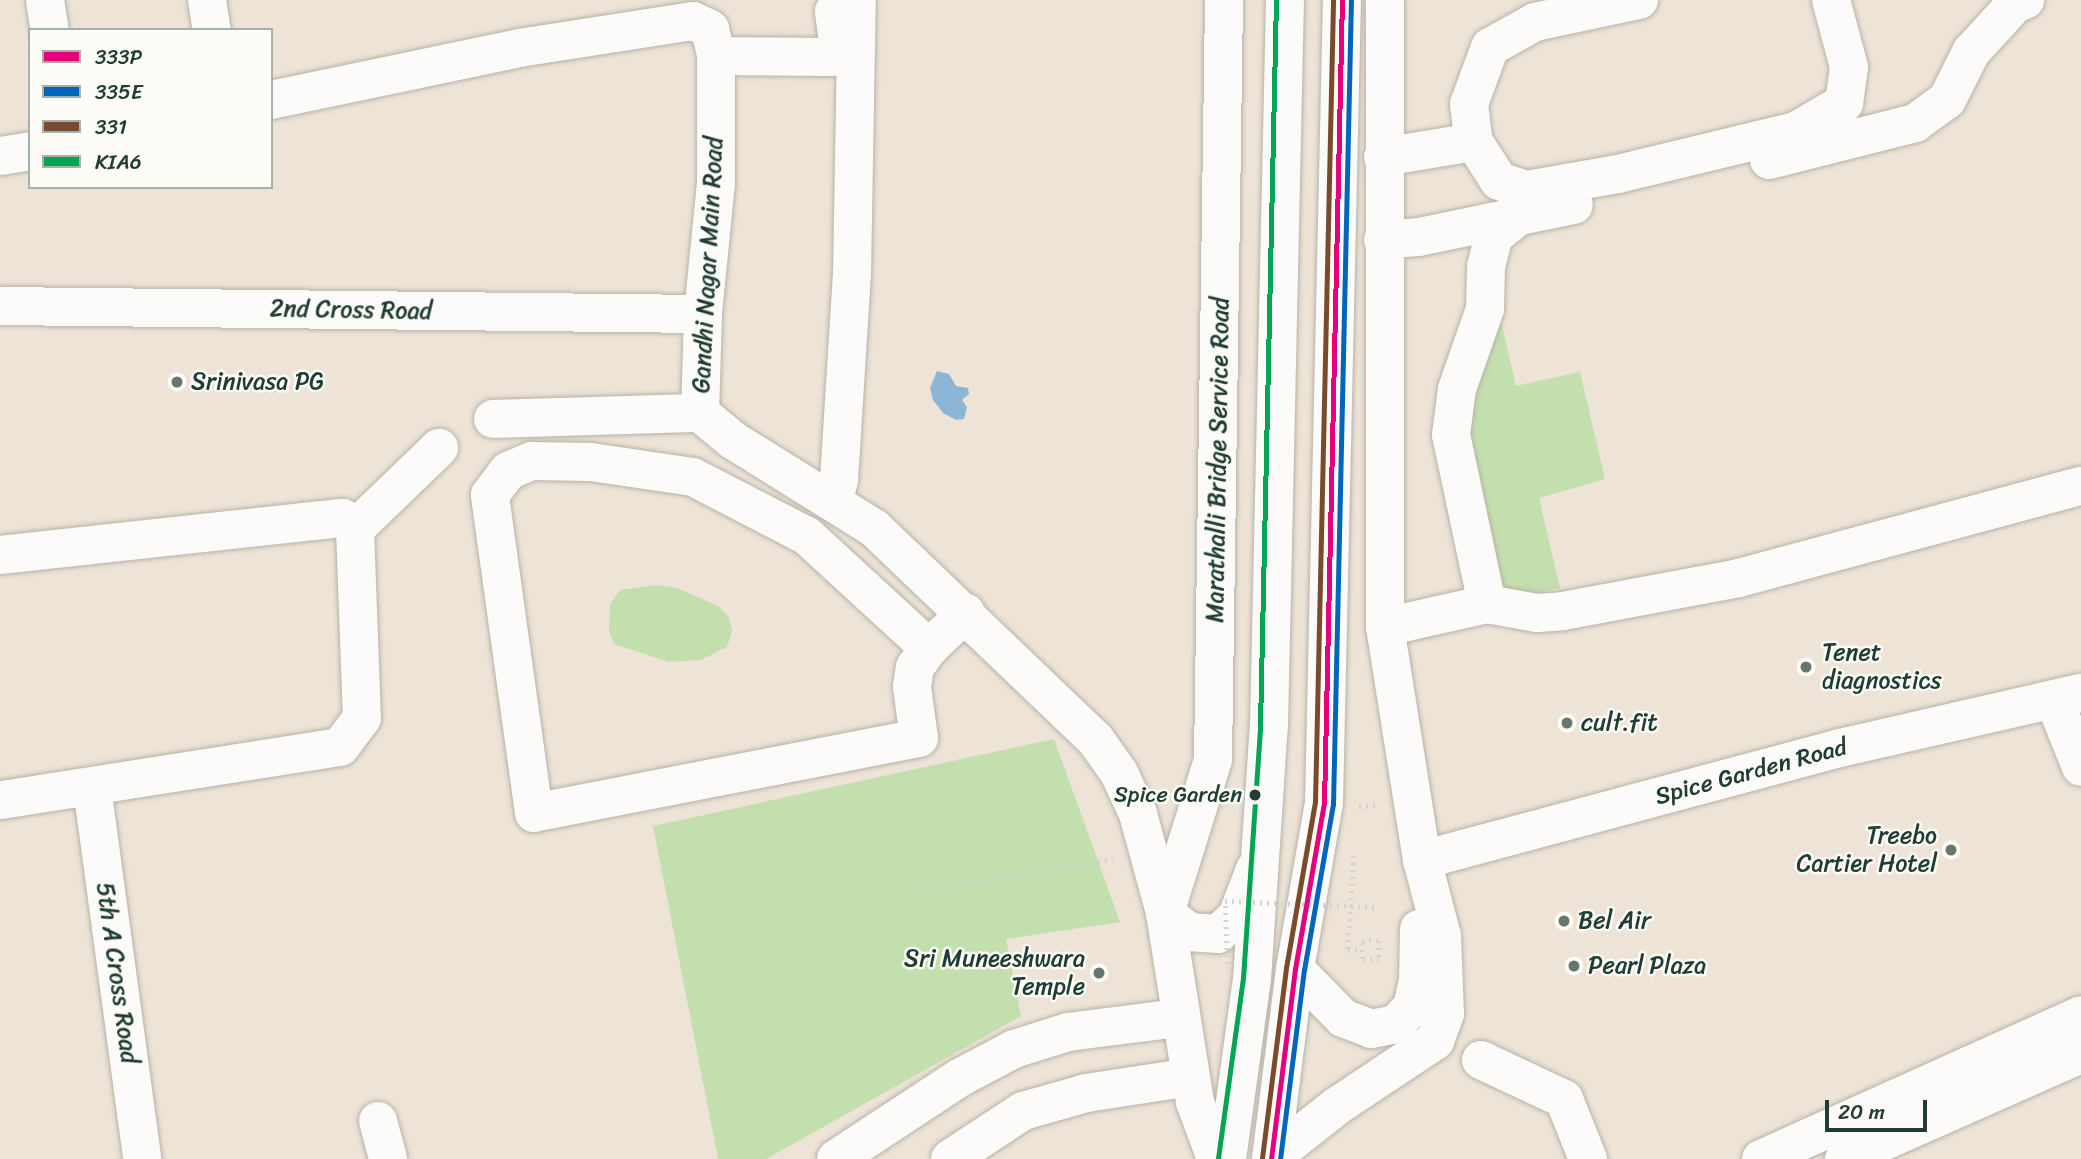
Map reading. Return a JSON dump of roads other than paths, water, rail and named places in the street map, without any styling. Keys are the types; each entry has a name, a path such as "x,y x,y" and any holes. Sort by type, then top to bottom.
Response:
{"street":[{"path":"46,0 50,28"},
{"path":"207,0 212,28"},
{"path":"716,56 832,57 839,48 832,0"},
{"path":"834,499 839,480 852,274 858,0"},
{"name":"Marathalli Bridge Service Road","path":"1216,1159 1195,1102 1179,1018 1165,913 1213,760 1224,0"},
{"path":"1227,1159 1252,979 1269,726 1285,0"},
{"path":"1270,1159 1295,969 1324,803 1328,731 1342,0"},
{"path":"1270,1159 1337,1106 1424,1050 1441,1030 1445,988 1441,936 1422,860 1385,626 1385,0"},
{"path":"1639,0 1535,22 1490,47 1469,104 1474,142 1499,181 1527,190 1618,174 1796,131 1844,103 1849,67 1831,0"},
{"path":"1383,240 1516,218 1915,123 1947,100 1971,52 2015,4 2025,0"},
{"name":"Gandhi Nagar Main Road","path":"273,100 519,48 693,21 710,29 716,56 716,183 703,314 700,413 734,441 834,499 874,528 1095,739 1119,773 1138,814 1165,913"},
{"path":"1383,157 1474,142"},
{"path":"0,156 28,151"},
{"path":"1487,604 1451,435 1457,389 1485,309 1486,268 1494,236 1516,218"},
{"name":"2nd Cross Road","path":"0,306 703,314"},
{"path":"493,419 700,413"},
{"path":"355,529 439,448"},
{"path":"929,648 807,536 693,477 591,462 532,461 508,471 490,495 534,813 919,738 912,687 915,667 929,648 966,613"},
{"path":"1385,626 1487,604 1526,612 1563,611 1740,578 2081,486"},
{"path":"0,555 343,517 355,529 362,718 340,747 0,800"},
{"path":"2067,697 2081,767"},
{"name":"Spice Garden Road","path":"1422,860 1840,748 2067,697"},
{"name":"5th A Cross Road","path":"92,787 142,1159"},
{"path":"1165,913 1189,932 1218,934 1237,916 1260,856"},
{"path":"1295,969 1343,1018 1357,1025 1371,1028 1396,1024 1407,1016 1418,981 1422,860"},
{"path":"1760,1159 2081,1015"},
{"path":"836,1159 961,1077 1014,1049 1068,1032 1179,1018"},
{"path":"1844,1159 2081,1054"},
{"path":"1481,1060 1564,1099 1588,1159"},
{"path":"950,1159 1023,1111 1086,1093 1191,1077"},
{"path":"378,1122 388,1159"}],"water":[{"path":"937,371 949,374 956,386 968,388 969,394 962,400 967,407 964,419 956,420 943,413 933,400 930,388"}],"place":[{"name":"Srinivasa PG","path":"177,382"},
{"name":"Tenet diagnostics","path":"1806,667"},
{"name":"cult.fit","path":"1567,723"},
{"name":"Spice Garden","path":"1255,795"},
{"name":"Treebo Cartier Hotel","path":"1951,850"},
{"name":"Bel Air","path":"1564,921"},
{"name":"Pearl Plaza","path":"1574,966"},
{"name":"Sri Muneeshwara Temple","path":"1099,973"}]}
